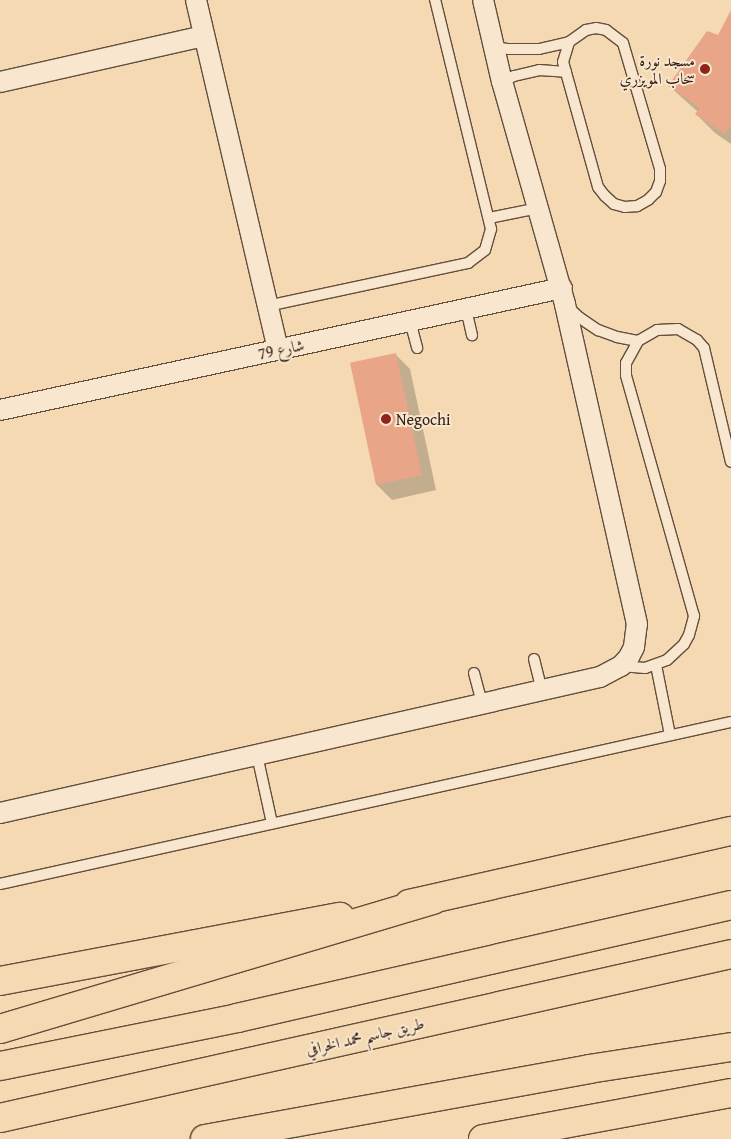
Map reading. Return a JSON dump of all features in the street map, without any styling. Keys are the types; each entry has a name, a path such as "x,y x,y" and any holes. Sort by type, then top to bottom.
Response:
{"main road":[{"path":"553,872 731,817"},
{"path":"0,981 433,900 731,831"},
{"path":"0,1028 433,900"},
{"path":"0,1066 238,1018 731,905"},
{"name":"طريق جاسم محمد الخرافي","path":"0,1118 731,954"},
{"path":"589,1070 731,1035"},
{"path":"205,1139 589,1070 731,1047"},
{"path":"483,1139 731,1092"}],"street":[{"path":"196,0 278,350"},
{"path":"0,813 600,677 621,666 634,647 637,624 564,296 502,82 482,0"},
{"path":"0,82 204,36"},
{"name":"شارع 79","path":"0,410 466,309 564,296"}],"lane":[{"path":"268,306 468,263 485,250 490,234 489,218 435,0"},
{"path":"494,47 509,50 540,49 569,42 586,30 596,28 606,30 623,43 660,169 660,181 656,192 648,200 637,206 625,207 614,204 598,187 563,62 569,42"},
{"path":"502,82 533,71 566,72"},
{"path":"489,218 538,208"},
{"path":"564,296 580,318 598,330 617,337 638,341"},
{"path":"466,309 472,335"},
{"path":"410,321 417,348"},
{"path":"621,666 633,668 656,665 667,660 684,644 689,635 694,616 626,375 626,363 638,341 657,330 668,328 688,333 704,348 731,462"},
{"path":"534,659 542,690"},
{"path":"656,665 670,735"},
{"path":"474,673 482,704"},
{"path":"0,884 731,722"},
{"path":"257,754 272,823"}],"building":[{"name":"مسجد نورة سحاب المويزري","path":"731,10 731,125 725,134 695,114 700,108 668,86 707,31 718,35"},
{"name":"Negochi","path":"396,353 422,475 376,485 350,363"}],"place":[{"name":"مسجد نورة سحاب المويزري","path":"705,69"},
{"name":"Negochi","path":"386,419"}]}
